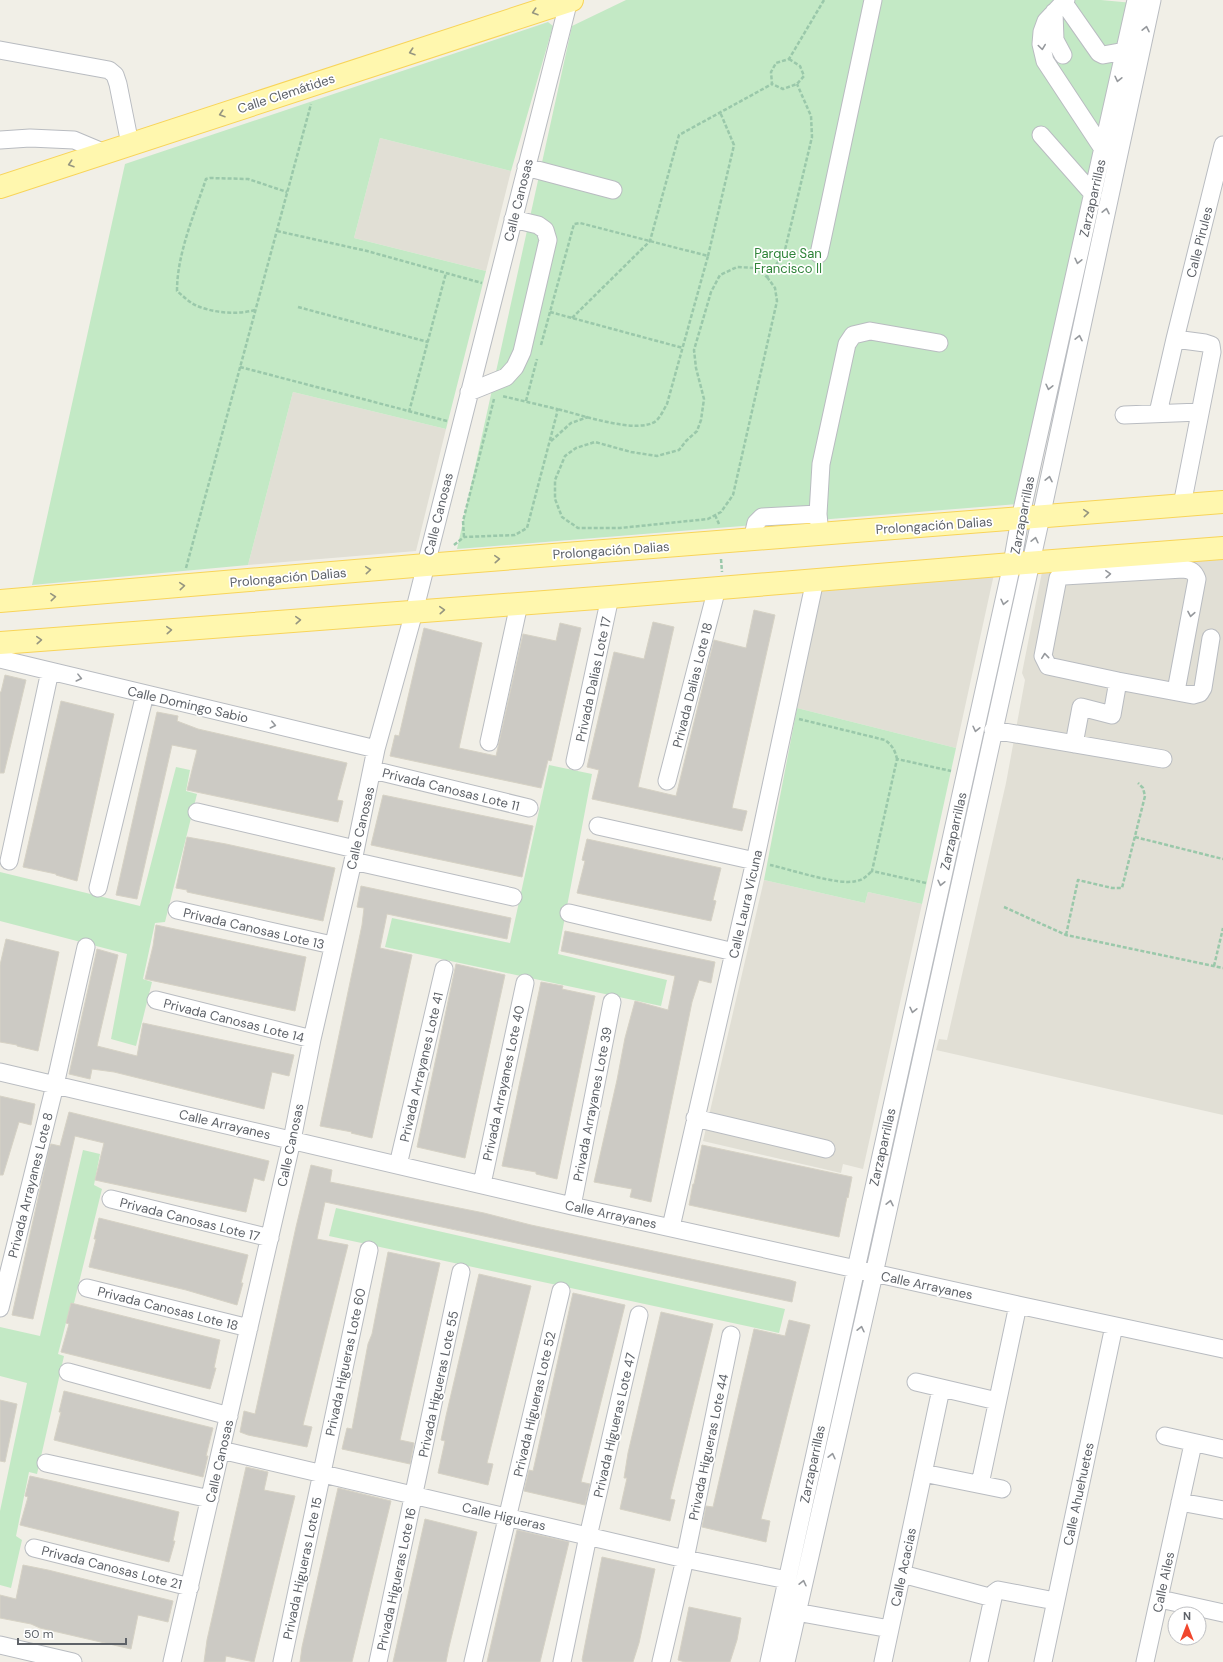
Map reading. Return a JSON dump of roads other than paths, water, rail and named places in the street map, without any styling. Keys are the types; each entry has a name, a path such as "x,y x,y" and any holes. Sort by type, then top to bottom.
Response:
{"main road":[{"name":"Calle Clemátides","path":"0,187 570,0"},
{"name":"Prolongación Dalias","path":"0,602 426,565 752,540 819,524 1030,518 1223,502"},
{"path":"0,643 610,597 1223,548"}],"street":[{"name":"Calle Canosas","path":"172,1662 292,1140 332,945 354,855 373,770 376,749 414,612 513,218 570,0"},
{"path":"819,254 873,0"},
{"name":"Zarzaparrillas","path":"786,1662 796,1612 874,1274 993,730 1021,563 1093,194 1136,0"},
{"name":"Zarzaparrillas","path":"1030,518 1152,0"},
{"path":"1061,5 1099,53 1103,55 1125,51"},
{"path":"1061,5 1055,40 1063,55"},
{"path":"1061,5 1046,22 1042,32 1041,44 1045,61 1103,149"},
{"path":"0,50 109,70 115,75 118,84 130,144"},
{"path":"1041,135 1093,194"},
{"path":"0,140 30,138 74,140 105,153"},
{"name":"Calle Pirules","path":"1158,413 1223,145"},
{"path":"526,168 613,190"},
{"path":"469,392 506,377 516,367 522,352 548,240 545,230 538,225 513,218"},
{"path":"819,524 821,464 847,344 853,335 870,331 939,343"},
{"path":"1175,339 1211,345 1212,352 1182,505"},
{"path":"1124,415 1200,412"},
{"name":"Zarzaparrillas","path":"769,1662 940,886 966,775 1021,563"},
{"path":"1176,691 1197,579 1192,570 1183,569 1064,576 1058,578 1043,656 1048,666 1193,695 1200,693 1203,688 1211,638"},
{"name":"Calle Laura Vicuna","path":"670,1227 755,861 815,580"},
{"name":"Privada Dalias Lote 18","path":"667,781 720,588"},
{"name":"Privada Dalias Lote 17","path":"575,761 610,597"},
{"path":"489,742 519,604"},
{"name":"Calle Domingo Sabio","path":"0,659 376,749"},
{"path":"9,861 50,671"},
{"path":"1074,744 1081,707 1112,715 1118,681"},
{"path":"98,888 145,694"},
{"path":"993,730 1163,759"},
{"name":"Privada Canosas Lote 11","path":"373,770 529,808"},
{"path":"197,812 513,897"},
{"path":"598,826 755,861"},
{"name":"Privada Canosas Lote 13","path":"177,910 332,945"},
{"path":"569,914 734,952"},
{"name":"Privada Arrayanes Lote 8","path":"0,1308 55,1085 86,947"},
{"name":"Privada Arrayanes Lote 41","path":"398,1165 444,969"},
{"name":"Privada Arrayanes Lote 40","path":"482,1184 525,983"},
{"name":"Privada Canosas Lote 14","path":"156,1000 312,1039"},
{"name":"Privada Arrayanes Lote 39","path":"572,1206 612,1002"},
{"name":"Calle Arrayanes","path":"0,1072 572,1206 874,1274 1223,1349"},
{"path":"695,1118 826,1149"},
{"name":"Privada Canosas Lote 17","path":"111,1199 270,1238"},
{"name":"Privada Higueras Lote 60","path":"322,1474 369,1250"},
{"name":"Privada Higueras Lote 55","path":"415,1495 461,1272"},
{"name":"Privada Canosas Lote 18","path":"87,1288 249,1328"},
{"name":"Privada Higueras Lote 52","path":"473,1662 561,1291"},
{"path":"980,1484 1018,1305"},
{"name":"Privada Higueras Lote 47","path":"562,1662 588,1536 639,1315"},
{"name":"Calle Ahuehuetes","path":"1042,1662 1114,1326"},
{"name":"Privada Higueras Lote 44","path":"662,1662 731,1335"},
{"path":"68,1372 229,1416"},
{"path":"916,1382 997,1401"},
{"name":"Calle Acacias","path":"883,1662 941,1389"},
{"path":"1165,1436 1193,1444 1223,1449"},
{"name":"Calle Ailes","path":"1145,1662 1193,1444"},
{"name":"Calle Higueras","path":"221,1450 588,1536 787,1580"},
{"path":"46,1463 210,1499"},
{"path":"923,1473 1002,1489"},
{"name":"Privada Higueras Lote 15","path":"282,1662 322,1474"},
{"name":"Privada Higueras Lote 16","path":"378,1662 415,1495"},
{"path":"1180,1502 1223,1510"},
{"name":"Privada Canosas Lote 21","path":"34,1548 190,1587"},
{"path":"902,1574 993,1598"},
{"path":"979,1662 994,1593 998,1590 1002,1590 1055,1600"},
{"path":"1160,1599 1223,1614"},
{"path":"796,1612 890,1629"},
{"path":"0,1645 73,1662"}],"park label":[{"name":"Parque San Francisco II","path":"788,260"}]}
